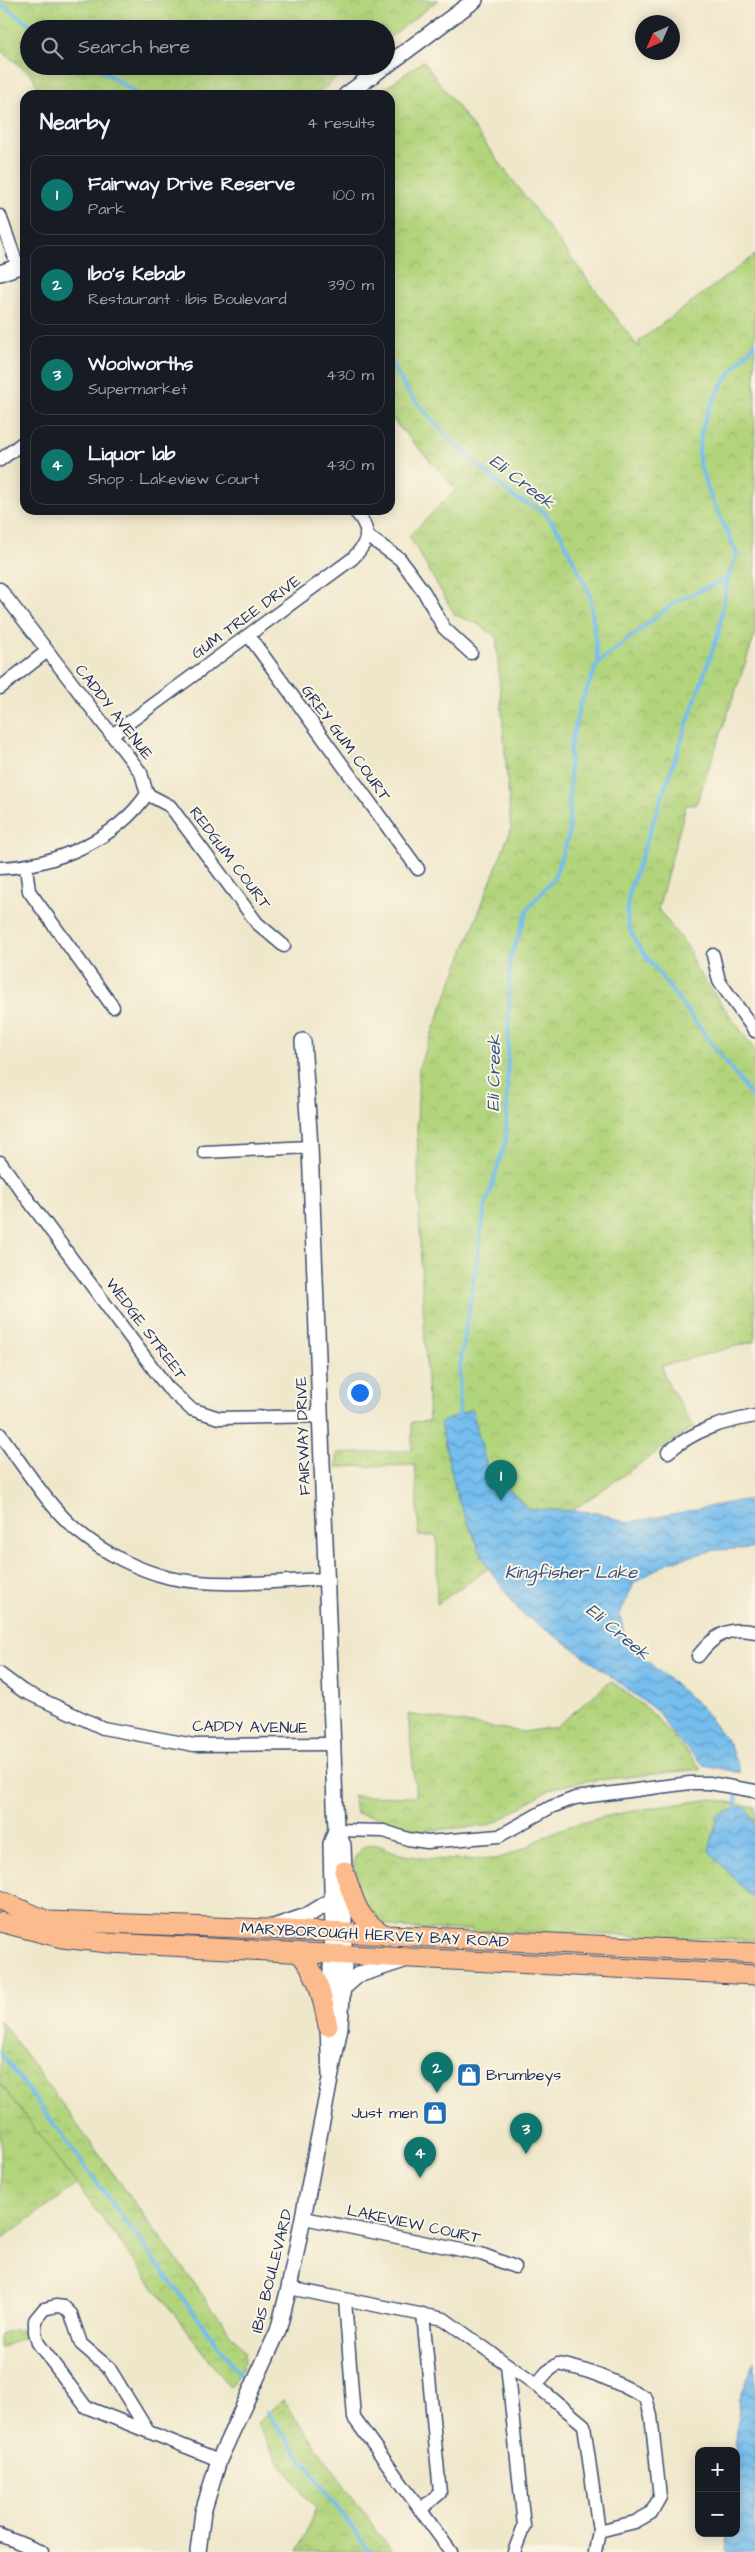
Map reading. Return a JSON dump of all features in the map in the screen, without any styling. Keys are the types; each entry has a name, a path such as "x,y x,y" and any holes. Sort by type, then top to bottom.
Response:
{"main road":[{"path":"344,1871 362,1916 371,1926 388,1936"},
{"name":"MARYBOROUGH HERVEY BAY ROAD","path":"0,1900 48,1921 267,1929 755,1953"},
{"name":"MARYBOROUGH HERVEY BAY ROAD","path":"0,1922 62,1938 80,1940 755,1975"},
{"path":"298,1952 314,1972 321,1991 328,2026"}],"street":[{"path":"395,59 475,0"},
{"path":"353,90 374,75"},
{"path":"0,216 20,263"},
{"path":"0,273 20,265"},
{"path":"0,460 20,445"},
{"path":"359,515 365,522 366,535 400,559 424,592 444,628 471,653"},
{"name":"GUM TREE DRIVE","path":"112,736 352,559 364,546 366,535"},
{"name":"CADDY AVENUE","path":"0,589 46,652 141,774 147,794"},
{"name":"GREY GUM COURT","path":"249,636 418,869"},
{"path":"0,688 46,652"},
{"path":"0,868 26,867 78,851 136,810 147,794"},
{"name":"REDGUM COURT","path":"147,794 170,806 257,924 284,946"},
{"path":"26,867 29,891 114,1007"},
{"path":"713,955 719,981 755,1031"},
{"name":"FAIRWAY DRIVE","path":"303,1041 310,1147 319,1416 334,1744 336,1830 331,1844 333,1900 339,1934"},
{"path":"204,1152 310,1147"},
{"name":"WEDGE STREET","path":"0,1162 167,1387 191,1409 219,1418 319,1416"},
{"path":"668,1452 699,1431 718,1423 755,1416"},
{"path":"0,1434 39,1487 78,1531 116,1557 170,1578 224,1583 326,1579"},
{"path":"698,1656 721,1633 731,1630 755,1632"},
{"name":"CADDY AVENUE","path":"0,1674 23,1691 103,1728 194,1745 334,1744"},
{"path":"336,1830 384,1831 408,1839 427,1842 499,1836 552,1807 575,1798 690,1783 709,1783 755,1791"},
{"name":"FAIRWAY DRIVE","path":"336,1830 343,1845 344,1871 338,1953"},
{"path":"267,1929 306,1916 333,1900"},
{"name":"IBIS BOULEVARD","path":"198,2552 203,2512 219,2460 278,2331 289,2288 340,2027 342,1989 338,1953"},
{"name":"IBIS BOULEVARD","path":"330,2076 328,2026 338,1953"},
{"path":"342,1989 358,1976 412,1958"},
{"name":"LAKEVIEW COURT","path":"304,2218 481,2254 515,2267"},
{"path":"289,2288 444,2319 536,2385 584,2425 599,2530 595,2552"},
{"path":"345,2300 354,2418 451,2552"},
{"path":"147,2430 109,2368 81,2344 72,2314 64,2308 56,2306 44,2309 35,2320 34,2332 38,2343 86,2407 219,2460"},
{"path":"420,2510 440,2494 423,2314"},
{"path":"536,2385 546,2372 558,2364 574,2367 646,2398 652,2416 660,2496 651,2513 636,2522 599,2530"},
{"path":"507,2365 524,2526 514,2552"},
{"path":"0,2535 42,2552"}],"green space":[{"path":"0,0 439,0 395,33 395,20 20,20 20,66 0,50"},
{"path":"423,61 639,348 639,341 755,255 755,635 696,805 686,805 658,909 689,949 696,969 755,1050 755,1341 662,1366 664,1376 693,1427 437,1604 437,1536 419,1536 415,1465 337,1467 337,1454 412,1450 412,1422 429,1421 420,1245 417,1125 419,1067 511,829 496,636 476,623 455,615 409,536 456,489 395,422 395,90 383,90"},
{"path":"32,75 341,75 321,90 38,90"},
{"path":"611,1681 649,1710 702,1769 586,1781 549,1789 499,1821 485,1826 415,1831 377,1817 356,1813 353,1796 416,1797 408,1714 523,1732 556,1727"},
{"path":"713,1799 755,1807 755,1940 397,1928 380,1921 369,1912 361,1902 355,1884 354,1865 356,1856 361,1849 372,1844 400,1854 422,1858 491,1859 510,1854 564,1828 582,1822 638,1810"},
{"path":"0,2020 244,2351 245,2362 230,2388 0,2083"},
{"path":"0,2083 77,2184 0,2241"},
{"path":"13,2330 28,2330 28,2336 0,2348 0,2334"},
{"path":"283,2400 392,2552 297,2552 316,2509 276,2457 257,2423"}],"water":[{"name":"Kingfisher Lake","path":"472,1409 486,1464 528,1509 597,1512 627,1523 743,1500 755,1500 755,1548 715,1550 669,1562 634,1583 620,1614 626,1643 701,1707 729,1744 741,1773 704,1765 674,1736 658,1712 576,1650 521,1613 487,1566 458,1500 440,1423"},
{"path":"745,1806 755,1823 755,1898 752,1898 709,1851 718,1815"},
{"path":"755,2361 755,2552 726,2552 728,2537 740,2537 740,2447 735,2447 740,2397"}],"waterway":[{"name":"Eli Creek","path":"0,4 24,20"},
{"name":"Eli Creek","path":"109,75 131,90"},
{"path":"598,663 675,602 728,578 737,554 704,478 699,458 700,442 708,411 716,396 734,368 755,344"},
{"name":"Eli Creek","path":"395,369 407,391 451,441 515,498 542,510 561,534 590,595 598,663 580,705 570,748 569,835 554,878 529,907 510,959 506,1140 485,1208 460,1366 459,1417"},
{"path":"728,578 719,631 630,889 627,919 639,947 755,1101"},
{"name":"Eli Creek","path":"736,1796 736,1814"},
{"path":"0,2052 239,2374"},
{"path":"267,2412 370,2552"}],"place":[{"name":"Fairway Drive Reserve","path":"501,1501"},
{"name":"Brumbeys","path":"469,2075"},
{"name":"Ibo's Kebab","path":"437,2093"},
{"name":"Just men","path":"435,2113"},
{"name":"Woolworths","path":"526,2154"},
{"name":"Liquor lab","path":"420,2178"}]}
